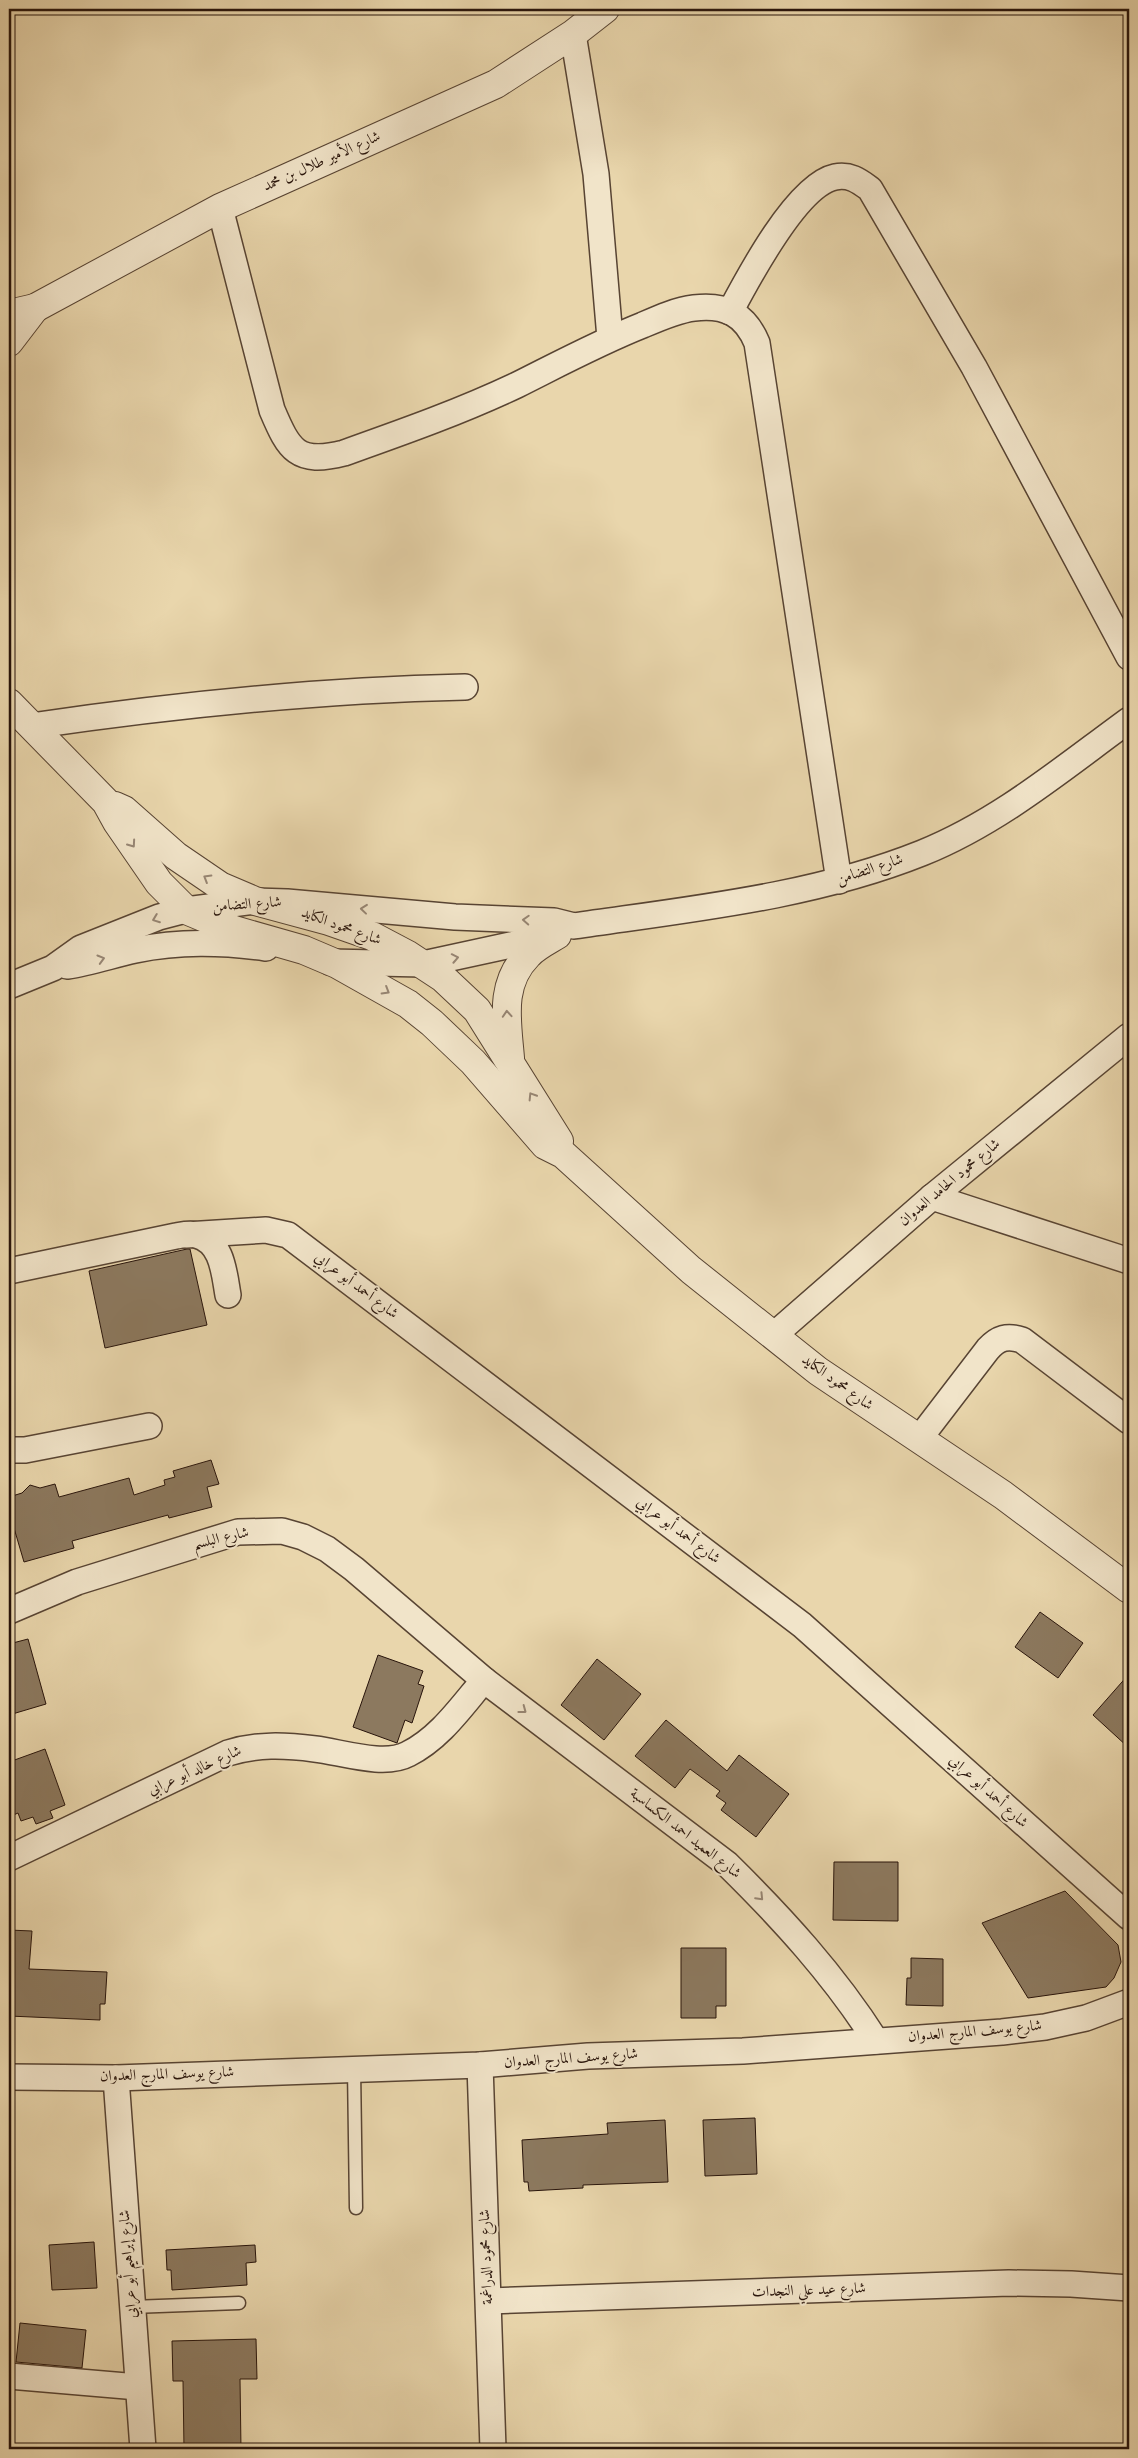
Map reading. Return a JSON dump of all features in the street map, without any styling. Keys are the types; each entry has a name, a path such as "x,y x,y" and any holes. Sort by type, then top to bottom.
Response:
{"street":[{"name":"شارع الأمير طلال بن محمد","path":"9,314 35,308 220,208 496,84 573,34 605,9"},
{"path":"573,34 596,174 610,338"},
{"path":"730,312 762,254 790,214 818,186 834,177 846,176 857,179 870,189 974,367 1129,657"},
{"path":"220,208 272,410 285,441 298,453 313,458 328,458 453,414 610,338 662,317 694,308 730,312 742,318 751,328 757,343 838,881"},
{"name":"شارع الأمير طلال بن محمد","path":"9,342 35,308"},
{"path":"30,726 146,709 230,700 396,689 465,687"},
{"name":"شارع محمود الكايد","path":"9,703 106,802 159,883 186,910 234,930 304,950 337,964 408,1004 432,1023 473,1062 545,1145 564,1154 691,1270 843,1390 1003,1495 1129,1589"},
{"name":"شارع التضامن","path":"53,968 84,964 134,950 182,942 237,944 280,950 337,964 423,964 565,930 696,909 838,881 923,853 965,832 1015,804 1129,720"},
{"name":"شارع محمود الكايد","path":"106,802 124,810 176,856 220,886 255,901 372,936 423,964 443,978 477,1010 558,1136 564,1154"},
{"name":"شارع التضامن","path":"9,986 53,968 81,948 159,917 186,910 255,901 287,902 455,917 554,921 565,930"},
{"path":"510,1062 506,1004 509,984 516,968 529,953 565,930"},
{"name":"شارع محمود الحامد العدوان","path":"774,1335 932,1197 1129,1036"},
{"path":"932,1197 1129,1260"},
{"name":"شارع أحمد أبو عرابي","path":"9,1271 186,1235 266,1230 288,1234 802,1625 1129,1917"},
{"name":"شارع أحمد أبو عرابي","path":"186,1235 197,1235 211,1244 222,1258 228,1295"},
{"path":"919,1440 988,1349 994,1342 1007,1337 1022,1340 1129,1421"},
{"path":"9,1450 25,1450 149,1426"},
{"name":"شارع البلسم","path":"9,1611 78,1582 187,1546 238,1532 282,1531 327,1549 484,1680"},
{"name":"شارع خالد أبو عرابي","path":"9,1858 228,1753 250,1746 315,1749 384,1760 406,1756 425,1745 442,1730 484,1680"},
{"name":"شارع العميد احمد الكساسبة","path":"484,1680 727,1864 761,1898 826,1971 852,2004 876,2041"},
{"name":"شارع يوسف المارج العدوان","path":"9,2077 116,2078 480,2065 588,2056 743,2051 961,2036 1045,2027 1086,2018 1129,2002"},
{"name":"شارع محمود الدراغمة","path":"480,2065 493,2449"},
{"name":"شارع إبراهيم أبو عرابي","path":"116,2078 143,2449"},
{"name":"شارع عيد علي النجدات","path":"489,2301 1009,2283 1072,2284 1129,2288"},
{"path":"9,2376 138,2386"}],"lane":[{"path":"354,2068 356,2208"},
{"path":"132,2307 239,2303"}],"building":[{"path":"190,1249 207,1325 105,1348 89,1271"},
{"path":"211,1460 219,1484 207,1487 212,1507 169,1518 168,1515 72,1541 74,1548 24,1562 9,1511 9,1497 22,1493 30,1485 40,1488 55,1484 59,1497 129,1478 134,1495 165,1485 164,1480 175,1477 173,1471"},
{"path":"1040,1612 1083,1643 1058,1678 1015,1647"},
{"path":"28,1639 46,1704 9,1715 9,1644"},
{"path":"378,1655 423,1671 418,1684 424,1686 412,1723 405,1720 397,1743 353,1727"},
{"path":"597,1659 641,1694 604,1740 561,1705"},
{"path":"1129,1674 1129,1748 1093,1715"},
{"path":"666,1720 727,1771 739,1755 789,1794 756,1837 721,1810 726,1803 716,1796 720,1791 690,1769 675,1788 635,1756"},
{"path":"45,1749 65,1805 50,1811 53,1818 36,1824 33,1817 21,1821 18,1813 9,1817 9,1762"},
{"path":"834,1862 898,1862 898,1921 833,1920"},
{"path":"1065,1891 1118,1945 1121,1962 1114,1978 1106,1987 1028,1998 982,1923"},
{"path":"9,1930 32,1931 29,1969 107,1972 105,2004 100,2004 100,2020 9,2016"},
{"path":"681,1948 726,1948 726,2006 716,2006 716,2018 681,2018"},
{"path":"911,1958 943,1959 943,2006 906,2005 907,1978 911,1978"},
{"path":"755,2118 757,2174 705,2176 703,2120"},
{"path":"665,2120 668,2182 583,2185 583,2188 529,2191 528,2182 524,2182 522,2140 608,2134 607,2123"},
{"path":"94,2242 97,2288 52,2290 49,2245"},
{"path":"255,2245 256,2262 246,2263 247,2285 172,2290 171,2270 167,2270 166,2250"},
{"path":"20,2323 86,2330 82,2368 16,2362"},
{"path":"256,2339 257,2379 240,2379 241,2449 184,2449 183,2381 173,2381 172,2341"}]}
